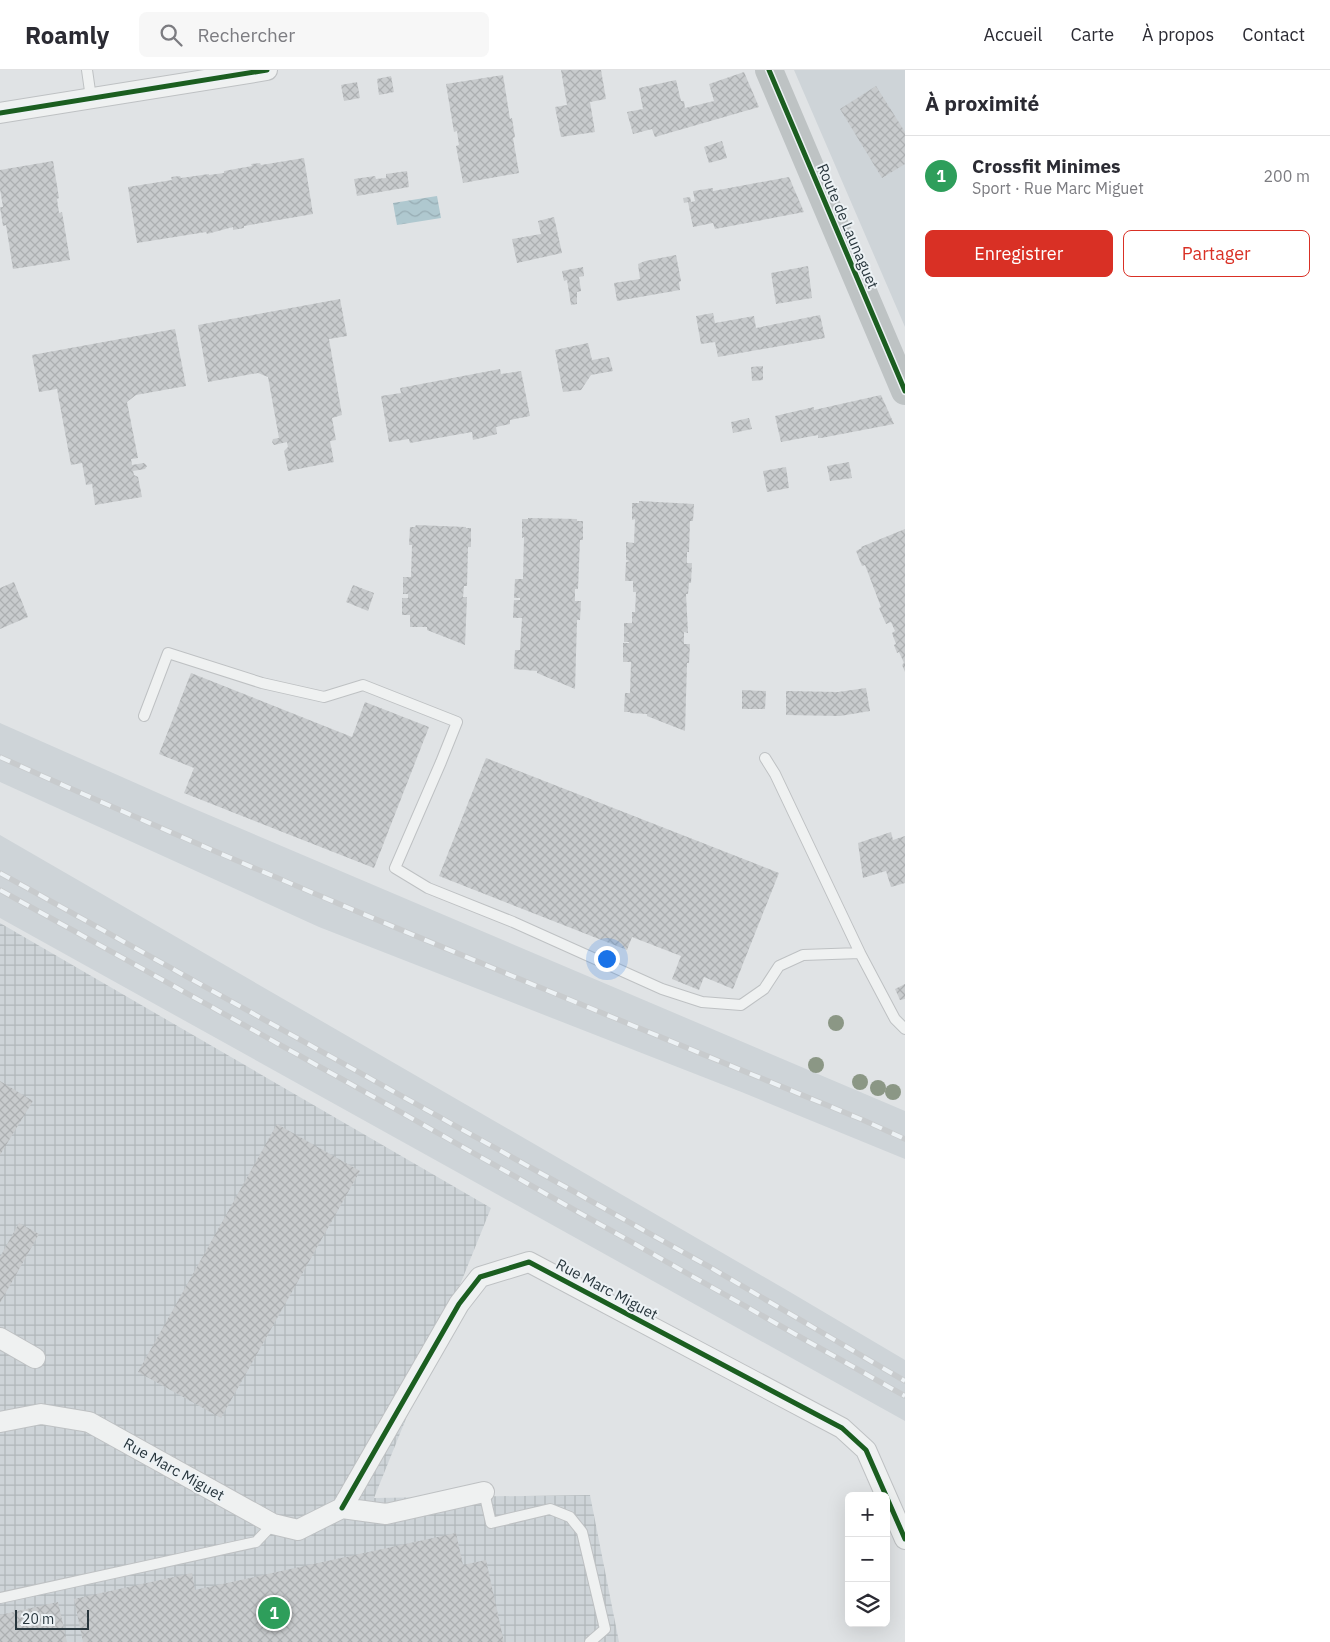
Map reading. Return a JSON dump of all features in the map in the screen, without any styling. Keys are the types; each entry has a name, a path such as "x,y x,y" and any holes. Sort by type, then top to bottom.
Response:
{"main road":[{"name":"Route de Launaguet","path":"769,70 905,391"}],"street":[{"path":"0,113 267,70"},
{"name":"Rue Marc Miguet","path":"0,1422 41,1414 90,1422 273,1524 298,1530 342,1508 459,1304 480,1277 529,1262 842,1428 866,1450 905,1539"},
{"path":"0,1338 35,1358"},
{"path":"342,1508 386,1514 484,1492"}],"lane":[{"path":"87,70 92,98"},
{"path":"144,716 168,653 262,684 324,697 363,685 456,722 396,868 428,888 513,922 662,989 702,1002 741,1005 764,989 779,966 803,955 860,953"},
{"path":"765,758 775,774 860,953 894,1019 905,1029"},
{"path":"484,1492 491,1523 550,1509 570,1517 582,1532 605,1629 590,1642"},
{"path":"0,1598 256,1542 273,1524"}],"shaded area":[{"path":"794,70 905,70 905,327"},
{"path":"0,723 183,804 905,1111 905,1159 744,1093 319,927 0,782"},
{"path":"0,835 905,1360 905,1421 0,918"},
{"path":"0,923 491,1208 374,1498 590,1495 619,1642 0,1642"}],"water":[{"path":"437,196 441,218 397,225 393,203"}],"building":[{"path":"561,70 601,70 606,99 590,102 595,132 561,137 555,107 567,105"},
{"path":"744,72 759,107 655,137 652,129 633,134 627,112 643,109 639,88 676,80 681,101 684,101 685,108 714,101 709,84"},
{"path":"503,75 510,119 512,118 515,137 513,138 519,173 463,183 456,146 459,145 457,131 454,132 446,84"},
{"path":"391,76 394,92 379,95 377,79"},
{"path":"357,82 360,98 344,101 341,85"},
{"path":"876,86 905,132 905,164 882,178 840,109"},
{"path":"722,141 727,158 709,163 704,147"},
{"path":"304,158 313,214 244,226 244,228 233,230 233,227 207,234 206,232 137,243 128,187 172,180 171,177 180,176 181,178 224,173 224,171 252,166 251,164 260,163 261,165"},
{"path":"53,161 59,198 57,199 59,213 62,212 70,260 13,269 6,225 3,226 0,207 3,207 0,189 0,170"},
{"path":"407,171 409,187 357,196 354,179 375,176 376,179 386,178 386,174"},
{"path":"789,177 804,212 715,229 713,223 693,227 688,202 684,203 683,198 690,197 691,202 695,201 693,191 713,188 713,191"},
{"path":"554,217 562,253 517,263 512,239 541,234 538,221"},
{"path":"676,255 681,281 679,282 680,290 617,301 614,283 640,279 638,264"},
{"path":"808,266 812,298 776,304 771,273"},
{"path":"583,267 584,276 579,277 581,291 577,292 577,304 571,305 567,280 564,281 562,271"},
{"path":"340,299 347,336 329,339 342,415 332,418 336,440 330,441 334,462 288,471 284,451 288,447 287,442 274,445 272,442 273,439 279,438 268,377 258,373 208,382 198,325"},
{"path":"713,313 715,323 754,316 756,328 820,315 825,338 718,357 715,342 701,344 696,316"},
{"path":"175,329 186,386 136,395 127,402 138,458 131,459 132,465 144,463 147,466 145,469 133,471 134,475 138,477 142,497 95,505 92,484 86,485 82,463 71,465 57,389 39,392 32,355"},
{"path":"588,343 592,360 609,357 613,371 591,375 581,390 563,392 555,350"},
{"path":"763,366 763,380 752,381 751,367"},
{"path":"500,369 501,374 521,371 530,416 510,420 510,424 496,427 497,434 473,440 472,432 410,443 409,439 389,442 381,396 401,393 400,388"},
{"path":"881,395 894,424 821,438 818,438 818,435 781,442 775,416 814,407 814,410"},
{"path":"749,418 752,429 733,433 731,422"},
{"path":"849,462 852,478 830,481 827,466"},
{"path":"786,467 789,488 767,492 763,471"},
{"path":"639,501 694,504 693,521 690,521 689,552 687,552 687,563 692,563 691,583 689,583 688,594 686,594 688,633 684,632 684,644 690,644 689,663 687,663 685,731 647,716 647,714 624,712 625,693 630,693 631,662 623,662 623,643 629,643 624,642 624,623 632,623 632,612 635,612 636,592 633,592 633,581 625,581 626,562 631,561 626,560 626,542 634,543 635,519 632,520 632,503 639,503"},
{"path":"522,519 577,519 577,521 583,521 583,540 580,540 578,589 575,589 575,601 581,601 580,620 577,620 575,689 537,673 537,671 514,669 515,650 520,650 522,618 513,618 514,600 520,600 520,598 514,598 515,579 523,579 524,537 522,538"},
{"path":"416,525 471,528 471,547 468,547 467,586 464,586 463,597 467,597 465,645 427,630 427,627 410,627 410,615 402,615 402,598 408,598 408,594 403,594 403,577 411,577 412,545 409,545 410,527 415,527"},
{"path":"905,529 905,672 902,665 904,663 894,645 896,644 892,633 895,631 891,622 886,624 865,565 862,566 856,551 861,547"},
{"path":"14,582 28,617 0,629 0,588"},
{"path":"353,585 374,593 368,611 346,602"},
{"path":"191,673 352,737 365,702 429,727 374,868 184,793 194,768 159,754"},
{"path":"866,688 870,711 840,716 786,715 786,691 838,692"},
{"path":"742,690 766,691 765,709 742,709"},
{"path":"486,758 779,873 733,989 704,977 699,990 672,979 681,956 632,937 627,950 439,876"},
{"path":"891,832 893,840 905,836 905,883 891,887 886,871 863,878 858,843"},
{"path":"905,984 905,999 900,1000 895,989"},
{"path":"0,1081 33,1101 0,1155"},
{"path":"277,1124 360,1171 221,1418 138,1372"},
{"path":"19,1223 39,1234 0,1303 0,1257"},
{"path":"456,1533 463,1565 486,1560 504,1642 83,1642 74,1599 192,1573 195,1590"},
{"path":"58,1602 67,1642 0,1642 0,1615"}],"railway":[{"path":"0,757 322,897 905,1139"},
{"path":"0,873 708,1266 905,1381"},
{"path":"0,890 349,1083 905,1396"}],"cycle path":[{"path":"0,113 267,70"},
{"path":"769,70 905,391"},
{"path":"342,1508 459,1304 480,1277 529,1262 842,1428 866,1450 905,1539"}],"place":[{"name":"Crossfit Minimes","path":"274,1613"}]}
